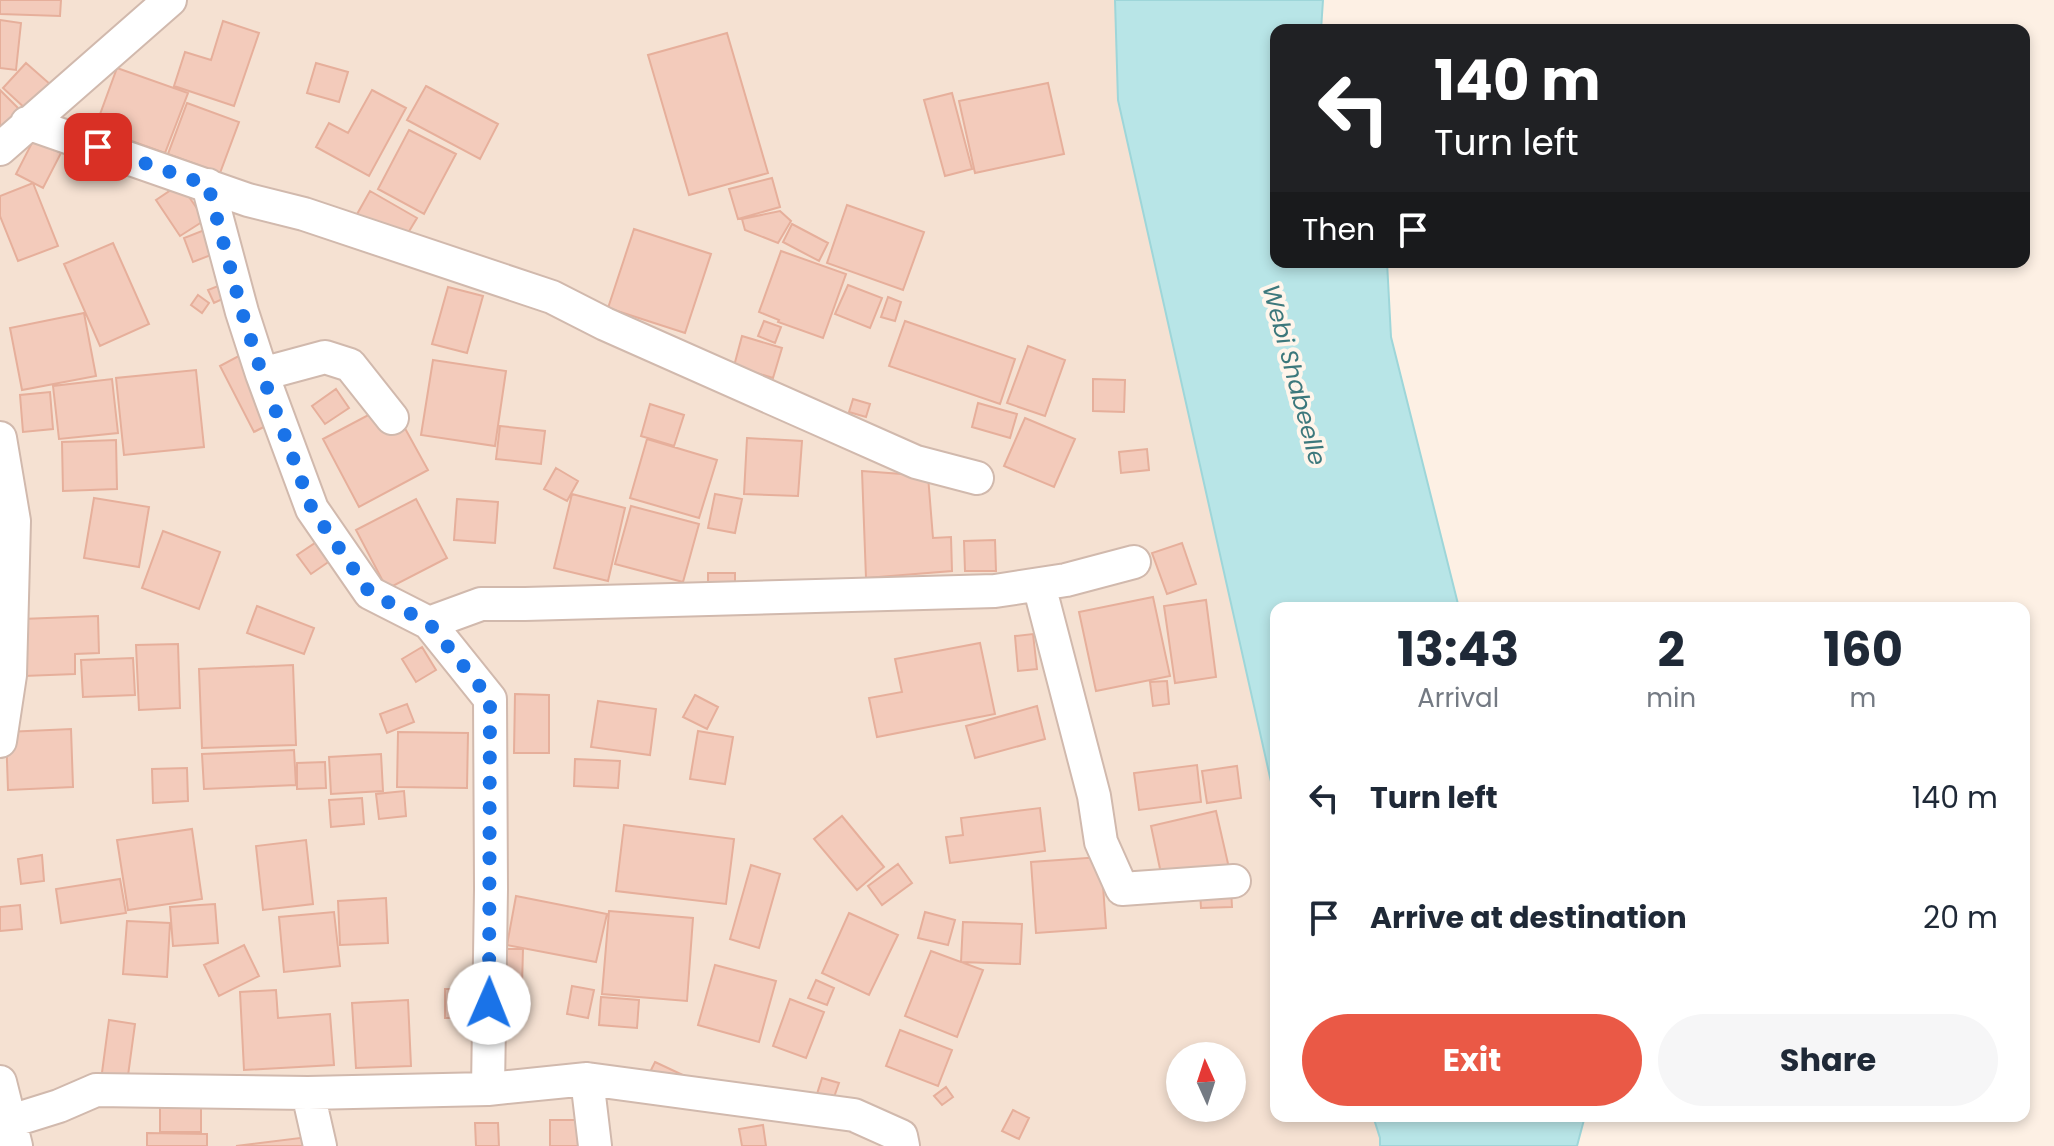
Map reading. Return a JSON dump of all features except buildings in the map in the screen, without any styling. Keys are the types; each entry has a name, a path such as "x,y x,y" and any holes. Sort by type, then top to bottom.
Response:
{"street":[{"path":"0,149 170,0"},
{"path":"27,123 248,200 304,214 552,297 605,324 916,462 977,478"},
{"path":"208,185 242,312 312,509 370,593 429,623 490,699 488,1089"},
{"path":"262,374 325,357 350,365 392,418"},
{"path":"0,438 14,521 10,675 0,741"},
{"path":"429,623 481,604 995,591 1039,585 1134,562"},
{"path":"1039,585 1094,796 1101,842 1122,889 1234,881"},
{"path":"587,1079 595,1146"},
{"path":"0,1082 9,1130 96,1090 308,1093 488,1089 587,1079 854,1115 901,1136 903,1146"},
{"path":"308,1093 320,1146"}],"shaded area":[{"path":"0,0 1115,0 1118,100 1270,777 1270,1122 1375,1122 1380,1146 0,1146"}],"water":[{"name":"Webi Shabeelle","path":"1115,0 1323,0 1321,24 1270,24 1270,268 1387,268 1391,337 1457,602 1270,602 1270,777 1118,100"},
{"path":"1375,1122 1583,1122 1577,1146 1380,1146"}],"route":[{"path":"98,147 208,185 242,312 312,509 370,593 429,623 490,699 489,1003"}]}
